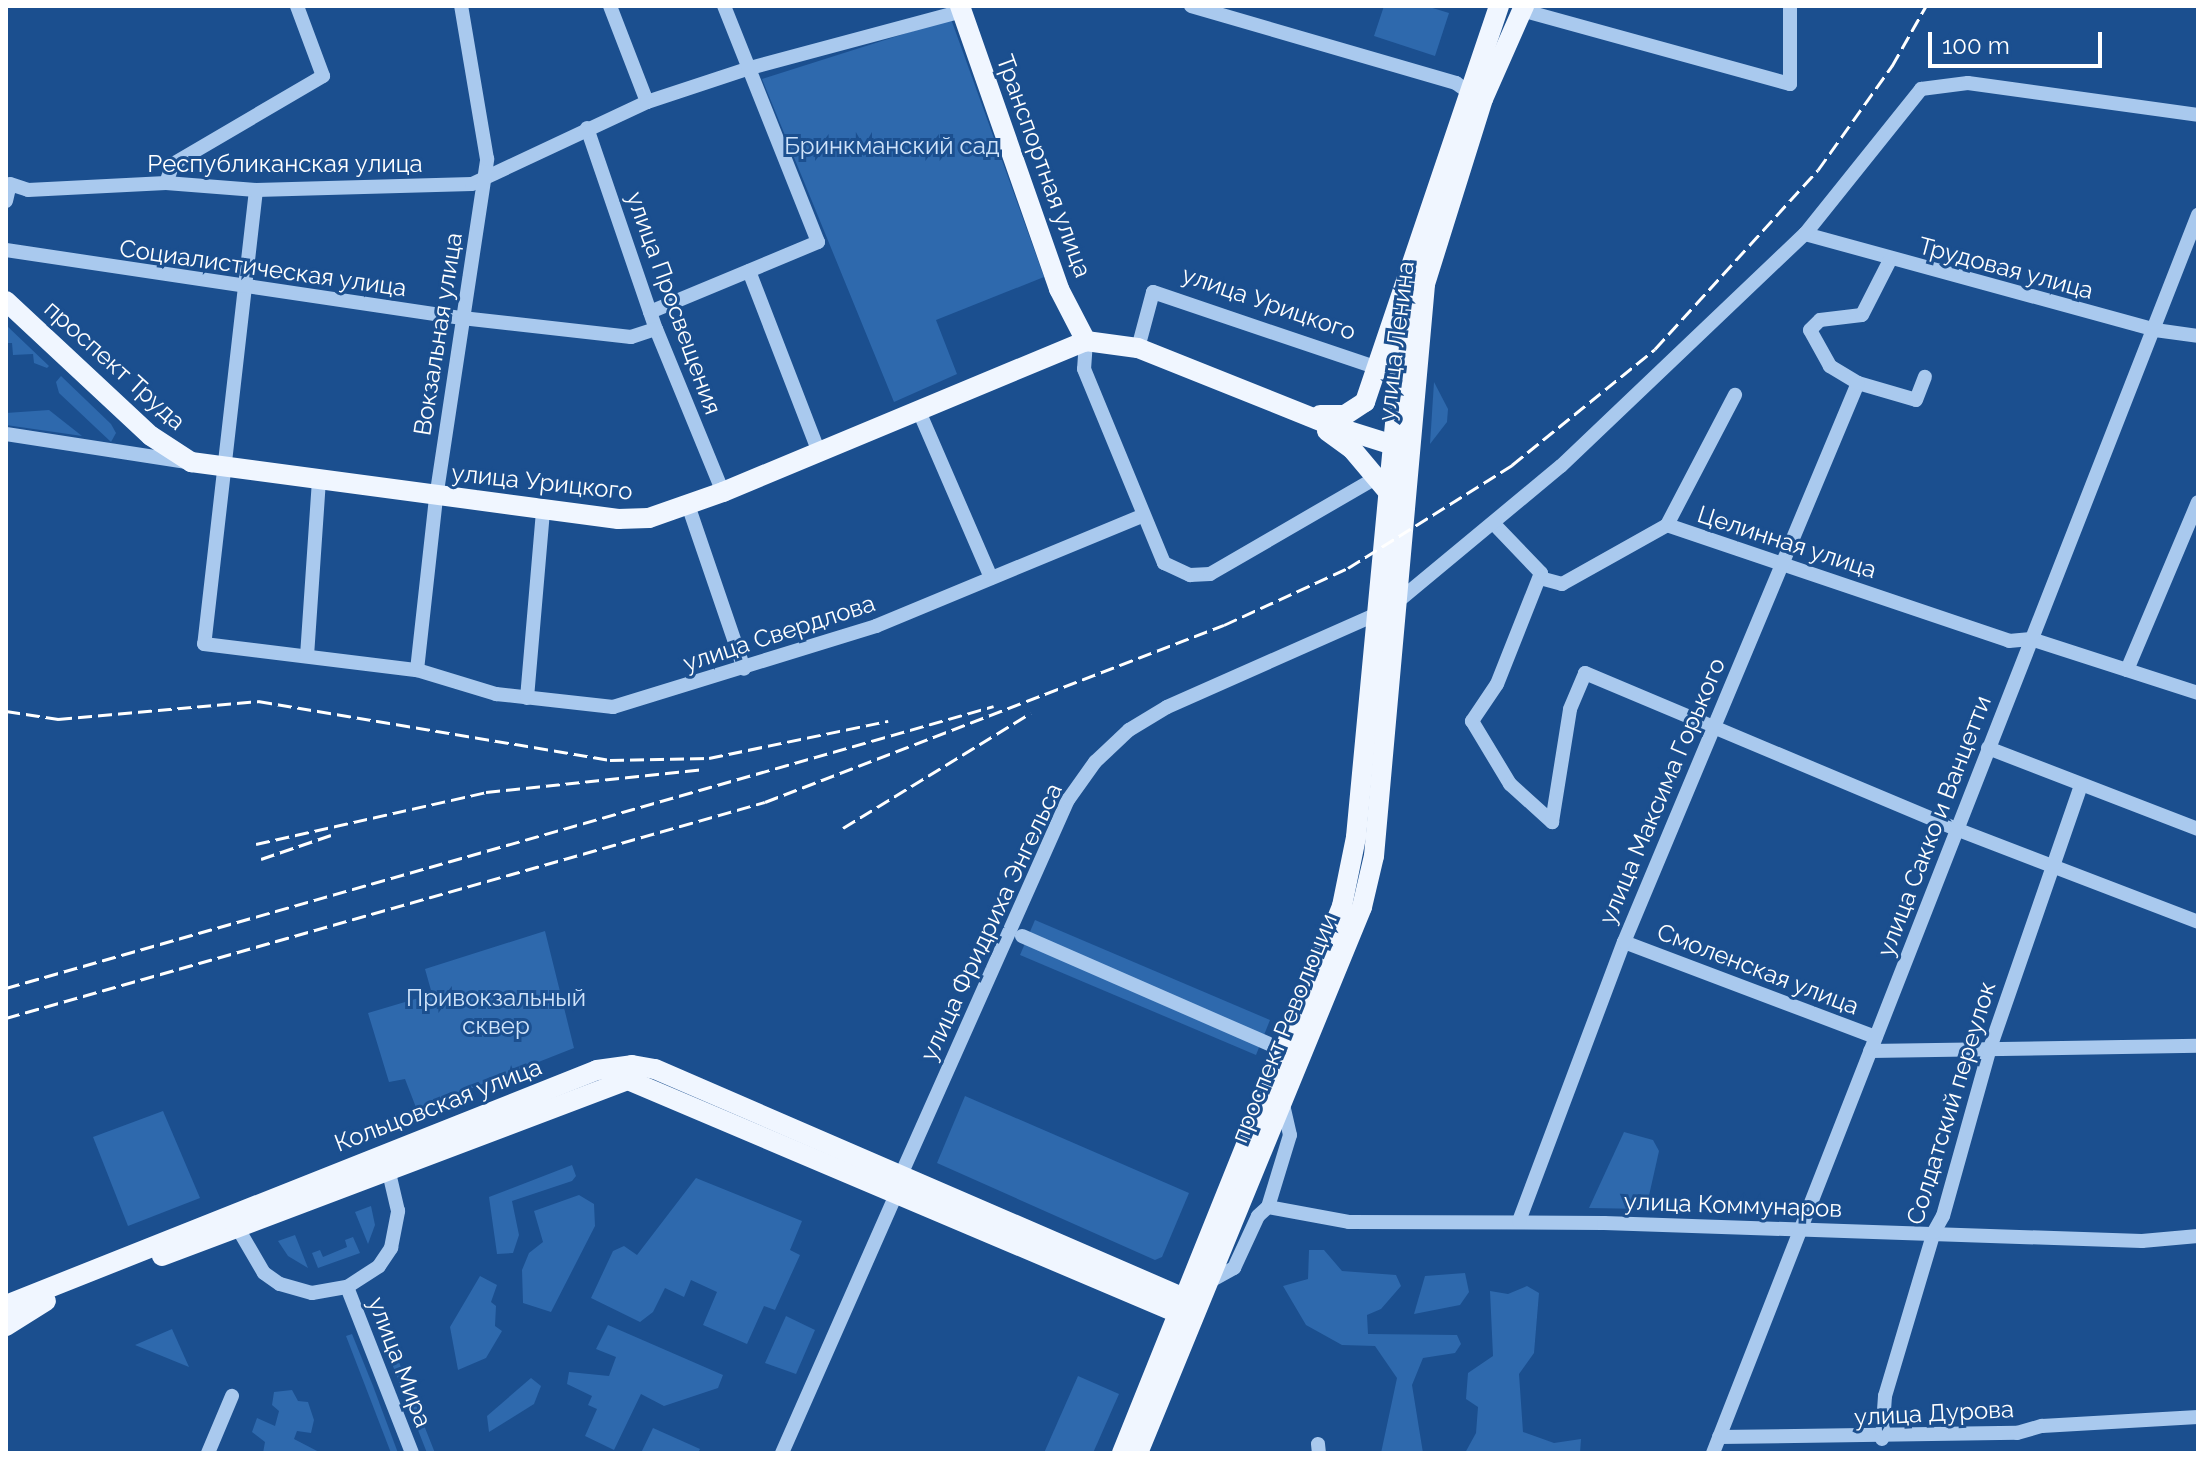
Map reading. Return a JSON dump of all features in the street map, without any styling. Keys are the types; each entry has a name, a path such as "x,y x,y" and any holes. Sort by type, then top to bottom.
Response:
{"main road":[{"name":"улица Ленина","path":"1377,614 1382,486 1401,449 1425,284 1499,6"},
{"name":"Транспортная улица","path":"961,8 1059,289 1086,341"},
{"name":"улица Ленина","path":"1365,402 1475,97 1522,8"},
{"name":"улица Ленина","path":"1397,602 1408,481 1401,449 1408,286"},
{"name":"проспект Труда","path":"6,301 151,436 191,462"},
{"name":"улица Урицкого","path":"191,462 436,498 618,519 649,518 723,492 1086,341 1138,348 1401,449"},
{"name":"улица Урицкого","path":"1304,413 1338,417 1365,402"},
{"path":"1304,413 1352,449 1382,486"},
{"name":"проспект Революции","path":"1122,1453 1188,1309 1207,1283 1362,907 1372,869 1397,602"},
{"name":"проспект Революции","path":"1138,1453 1188,1309 1342,906 1356,837 1377,614"},
{"name":"Кольцовская улица","path":"6,1305 386,1161 597,1070 632,1065 655,1069 898,1186 1188,1309"},
{"name":"Кольцовская улица","path":"6,1326 40,1303 233,1220"}],"street":[{"path":"166,183 173,164 323,76 297,6"},
{"name":"Вокзальная улица","path":"417,670 436,498 487,159 461,6"},
{"path":"610,6 647,102"},
{"path":"650,312 818,242 724,6"},
{"path":"1191,6 1456,83 1475,97"},
{"path":"1522,8 1790,84 1790,6"},
{"name":"Республиканская улица","path":"6,201 10,184 28,190 166,183 256,190 459,186 483,180 647,102 750,68 961,8"},
{"path":"1397,602 1579,450 1805,234 1921,89 1968,83 2198,115"},
{"name":"улица Просвещения","path":"587,128 656,329 723,492"},
{"path":"223,468 256,190"},
{"name":"улица Сакко и Ванцетти","path":"1713,1453 1804,1228 1956,829 2198,215"},
{"name":"Трудовая улица","path":"1805,234 1890,260 2155,330 2198,336"},
{"name":"Социалистическая улица","path":"6,250 245,289 462,318 631,337 656,329"},
{"path":"1890,260 1862,315 1820,320 1810,330 1830,366 1858,383 1916,400 1925,377"},
{"path":"749,271 819,452"},
{"name":"улица Урицкого","path":"1138,348 1153,292 1378,368"},
{"path":"1086,341 1084,369 1141,516 1164,563 1190,575 1210,574 1382,486"},
{"name":"улица Максима Горького","path":"1519,1221 1624,942 1858,383"},
{"path":"1667,525 1735,395"},
{"path":"918,409 991,578"},
{"name":"улица Урицкого","path":"6,434 191,462"},
{"name":"улица Свердлова","path":"223,468 200,636 208,645 417,670 527,698 613,707 876,626 1141,516"},
{"path":"307,656 319,481"},
{"path":"2127,670 2198,502"},
{"path":"688,505 744,669"},
{"path":"527,698 543,510"},
{"path":"1494,524 1541,573 1497,684 1472,721 1510,784 1552,822 1570,709 1585,673 1956,829 2198,922"},
{"name":"Целинная улица","path":"1540,578 1562,584 1667,525 2009,641 2031,639 2198,693"},
{"name":"улица Фридриха Энгельса","path":"782,1453 1068,800 1095,762 1129,730 1167,707 1377,614"},
{"path":"1988,748 2198,829"},
{"name":"Солдатский переулок","path":"1882,1439 1885,1396 1934,1232 1943,1216 1989,1051 2051,863 2081,785"},
{"path":"1022,936 1272,1045"},
{"name":"Смоленская улица","path":"1624,942 1873,1044 1989,1051 2198,1046"},
{"path":"1207,1283 1234,1268 1258,1216 1268,1207 1290,1135 1282,1100"},
{"name":"улица Мира","path":"233,1220 264,1273 280,1284 312,1293 347,1287 379,1266 391,1248 398,1211 386,1161"},
{"name":"улица Коммунаров","path":"1268,1207 1336,1221 1519,1221 1804,1228 2142,1241 2198,1236"},
{"name":"улица Мира","path":"347,1287 412,1453"},
{"path":"208,1453 232,1396"},
{"name":"улица Дурова","path":"1719,1437 1882,1439 2017,1433 2057,1425 2198,1417"}],"green space":[{"path":"1384,6 1426,6 1449,13 1435,56 1374,36"},
{"name":"Бринкманский сад","path":"951,19 1044,277 936,320 957,374 894,402 762,79"},
{"path":"6,325 49,366 47,368 34,363 33,354 13,355 12,343 6,343"},
{"path":"61,376 111,424 116,433 111,442 59,393 56,382"},
{"path":"1434,382 1448,409 1447,422 1430,444"},
{"path":"49,410 82,436 6,425 6,413"},
{"path":"1035,920 1270,1020 1256,1055 1020,955"},
{"name":"Привокзальный сквер","path":"545,931 574,1048 417,1110 405,1079 389,1082 368,1013 432,994 425,969"},
{"path":"965,1096 1189,1193 1162,1257 1155,1260 937,1163"},
{"path":"163,1111 200,1198 128,1226 93,1137"},
{"path":"1624,1132 1653,1140 1659,1151 1646,1209 1589,1208"},
{"path":"572,1165 576,1176 572,1181 512,1201 519,1235 513,1253 497,1254 489,1197"},
{"path":"696,1178 802,1221 790,1250 800,1255 775,1310 764,1306 747,1344 703,1325 717,1292 691,1280 684,1297 665,1288 653,1312 640,1322 591,1298 613,1251 624,1246 637,1255"},
{"path":"579,1195 594,1204 595,1226 551,1312 523,1303 522,1270 529,1253 543,1242 534,1211"},
{"path":"371,1206 375,1225 368,1244 355,1212"},
{"path":"295,1235 308,1268 288,1256 278,1241"},
{"path":"353,1237 360,1253 318,1268 312,1253 320,1250 323,1257 347,1247 345,1240"},
{"path":"1309,1250 1324,1250 1342,1271 1396,1275 1401,1286 1381,1309 1367,1315 1368,1334 1457,1335 1461,1344 1455,1353 1423,1358 1412,1385 1423,1453 1381,1453 1397,1378 1375,1346 1342,1345 1306,1325 1283,1286 1308,1279"},
{"path":"1465,1273 1469,1292 1460,1305 1414,1314 1425,1276"},
{"path":"480,1276 497,1285 491,1302 496,1306 495,1326 502,1331 486,1358 458,1370 450,1327"},
{"path":"1527,1286 1539,1293 1534,1353 1519,1374 1523,1432 1554,1443 1581,1439 1580,1453 1465,1453 1476,1433 1478,1407 1466,1399 1468,1373 1493,1356 1490,1291 1508,1294"},
{"path":"786,1316 815,1330 796,1374 765,1363"},
{"path":"383,1321 435,1453 427,1453 376,1323"},
{"path":"608,1325 723,1375 718,1388 664,1406 641,1394 614,1450 585,1436 597,1409 588,1405 592,1396 567,1384 569,1372 609,1376 616,1357 596,1349"},
{"path":"172,1329 189,1367 135,1345"},
{"path":"352,1334 398,1453 391,1453 346,1336"},
{"path":"1078,1376 1119,1394 1093,1453 1044,1453"},
{"path":"531,1378 541,1386 534,1404 489,1432 487,1416"},
{"path":"292,1390 298,1401 308,1402 314,1420 311,1433 297,1431 294,1439 321,1453 263,1453 265,1442 252,1432 257,1418 275,1426 279,1411 272,1405 274,1392"},
{"path":"653,1428 700,1449 698,1453 641,1453"}],"railway":[{"path":"6,1018 765,802 1224,625 1348,568 1512,465 1655,349 1818,170 1892,66 1926,6"},
{"path":"6,711 58,719 258,701 610,760 709,758 888,721"},
{"path":"6,988 994,706"},
{"path":"843,828 1031,713"},
{"path":"256,844 486,792 705,769"},
{"path":"261,859 331,835"}]}
